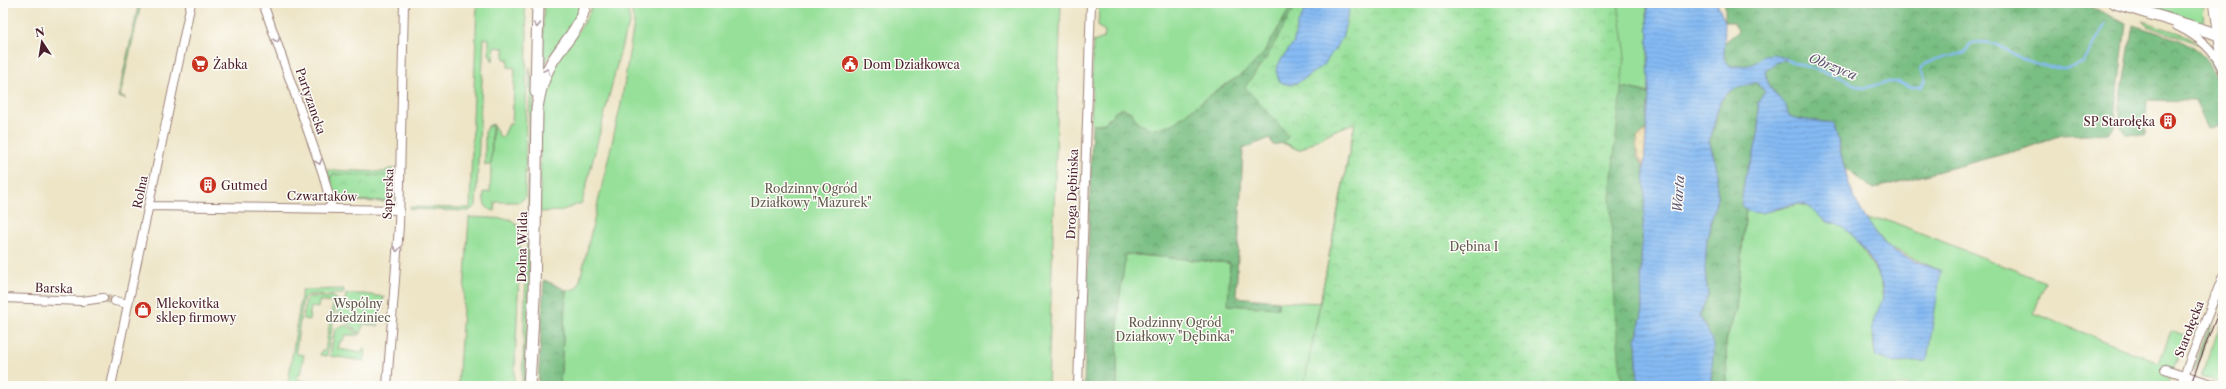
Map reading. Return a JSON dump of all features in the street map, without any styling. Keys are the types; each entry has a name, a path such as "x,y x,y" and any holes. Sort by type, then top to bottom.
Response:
{"main road":[{"name":"Dolna Wilda","path":"529,386 534,299 537,108 535,78 538,3"},
{"name":"Dolna Wilda","path":"537,108 540,89 545,74 580,23 585,3"},
{"path":"2115,3 2162,19 2221,36"},
{"path":"2215,3 2223,18"}],"street":[{"name":"Rolna","path":"110,386 192,3"},
{"name":"Partyzancka","path":"263,3 323,174 332,208"},
{"name":"Saperska","path":"387,386 400,210 404,3"},
{"name":"Droga Dębińska","path":"1078,386 1091,3"},
{"path":"2215,3 2221,36 2223,70"},
{"path":"2162,19 2190,33 2208,46 2217,58 2223,70"},
{"name":"Czwartaków","path":"149,206 400,210"},
{"name":"Starołęcka","path":"2180,386 2222,279 2223,270"},
{"name":"Barska","path":"3,298 82,301 103,298"},
{"path":"115,301 128,304"},
{"path":"2165,369 2218,386"}],"green space":[{"path":"139,3 141,3 120,96 126,99 118,97"},
{"path":"477,3 524,3 527,30 525,198 519,202 495,202 495,211 488,209 484,202 484,192 490,192 493,124 500,137 503,137 509,124 512,124 515,68 508,67 508,59 504,59 504,48 494,47 493,62 489,53 489,39 484,38 476,206 469,211 410,209 410,207 470,208"},
{"path":"544,3 581,3 573,26 542,67"},
{"path":"593,3 627,3 630,23 624,37 582,203 560,211 540,212 540,137 544,98 548,81 553,67 590,12"},
{"name":"Rodzinny Ogród Działkowy \"Mazurek\"","path":"630,3 1061,3 1048,386 560,386 566,290 575,289 579,284 621,104 634,23"},
{"path":"1099,3 1293,3 1264,53 1244,73 1216,91 1173,124 1154,129 1138,124 1131,112 1115,112 1105,123 1092,125 1091,123 1093,42 1104,38 1105,31 1098,27"},
{"name":"Dębina I","path":"1293,3 1505,3 1608,90 1628,88 1649,93 1646,131 1638,137 1637,157 1644,166 1645,195 1641,259 1642,314 1636,340 1638,386 1304,386 1355,122 1333,131 1299,150 1283,143 1273,145 1270,138 1243,149 1236,297 1278,301 1278,308 1228,305 1230,263 1126,254 1118,309 1117,386 1084,386 1092,125 1105,123 1115,112 1123,108 1131,112 1138,124 1154,129 1173,124 1216,91 1244,73 1264,53"},
{"name":"Dębina I","path":"1297,3 1618,3 1625,49 1610,195 1615,311 1622,386 1304,386 1355,123 1333,131 1299,150 1283,142 1289,136 1245,87 1266,58"},
{"path":"1505,3 1647,3 1649,93 1628,88 1608,90"},
{"path":"1725,3 2082,3 2126,23 2114,127 2109,133 2062,135 2026,148 1873,189 1844,168 1834,123 1797,119 1788,114 1786,105 1775,94 1769,84 1765,70 1777,62 1788,60 1759,61 1747,66 1730,66 1724,58 1725,42 1739,31 1732,22 1725,22"},
{"path":"2136,3 2204,3 2203,23"},
{"path":"2142,21 2188,36 2200,44 2147,26"},
{"path":"2133,25 2187,44 2204,58 2210,67 2215,81 2222,124 2208,129 2195,101 2147,100 2145,135 2126,134 2120,127 2120,103"},
{"path":"2209,52 2219,74 2223,113 2215,72 2208,56"},
{"path":"530,67 534,101 534,136 531,205 528,209"},
{"path":"1756,82 1765,92 1758,101 1759,130 1753,157 1745,176 1741,205 1746,210 1736,309 1726,341 1727,386 1711,386 1711,374 1699,316 1708,295 1705,272 1707,238 1717,198 1717,168 1709,140 1714,129 1718,108 1724,96 1732,90"},
{"path":"492,124 491,165 485,165 485,132 487,127"},
{"path":"394,168 392,202 338,201 327,170 386,172 386,170"},
{"path":"333,174 394,176 393,198 390,201 340,200 336,198 330,178"},
{"path":"1799,204 1810,207 1825,220 1843,227 1858,241 1880,278 1883,300 1873,323 1872,338 1876,357 1941,271 1887,246 1866,220 1888,220 2045,282 2034,313 2159,363 2171,331 2186,337 2167,386 1727,386 1726,341 1736,309 1746,210 1761,213"},
{"path":"469,217 510,219 521,229 514,386 458,386"},
{"path":"528,219 530,279 525,386 522,386"},
{"name":"Rodzinny Ogród Działkowy \"Dębinka\"","path":"1125,254 1230,263 1229,305 1278,308 1278,301 1322,303 1304,386 1117,386 1118,309"},
{"path":"544,280 566,290 560,386 538,386"},
{"path":"344,289 343,294 308,295 303,299 296,350 297,354 304,355 300,375 297,375 299,380 340,386 288,384 302,290"},
{"path":"2223,290 2223,295 2194,372 2194,366"},
{"name":"Wspólny dziedziniec","path":"346,294 364,294 384,297 378,326 363,324 361,334 337,314 339,305 344,305"},
{"path":"309,297 334,297 337,299 327,356 320,355 321,351 325,351 333,303 319,301 318,308 311,307 309,320 303,319 306,300"},
{"path":"2223,318 2223,384 2201,376"},
{"path":"347,325 360,335 345,335 343,341 340,341 338,349 362,353 363,348 365,349 364,361 330,356 335,329"}],"sand":[{"path":"1646,131 1644,166 1638,155 1637,145 1638,137"}],"water":[{"path":"1308,3 1351,3 1342,38 1324,65 1299,82 1290,85 1279,82 1276,70 1280,61 1293,44 1297,26"},
{"name":"Warta","path":"1647,3 1717,3 1725,22 1724,58 1730,66 1744,66 1752,64 1763,55 1774,54 1789,60 1777,62 1765,70 1769,85 1775,94 1786,105 1789,115 1797,119 1834,123 1852,192 1865,217 1874,230 1882,241 1894,251 1941,271 1927,361 1895,363 1876,357 1872,327 1874,318 1882,301 1882,286 1877,271 1867,254 1850,232 1824,220 1809,207 1803,204 1791,205 1762,213 1748,210 1741,205 1745,176 1753,157 1759,130 1758,101 1765,92 1756,82 1732,90 1724,96 1718,108 1712,135 1709,140 1717,168 1717,198 1707,238 1705,272 1708,295 1699,316 1706,327 1712,343 1711,386 1638,386 1636,340 1642,314 1641,259 1645,195 1644,166 1649,93"}],"waterway":[{"name":"Obrzyca","path":"1787,60 1845,79 1856,86 1865,88 1886,82 1898,82 1909,87 1921,87 1925,79 1920,69 1925,64 1935,59 1959,54 1965,51 1972,43 1981,42 1994,44 2031,63 2038,65 2054,68 2076,66 2082,63 2087,57 2105,24"}],"tunnel":[{"path":"103,298 115,301"}],"tram line":[{"path":"2190,386 2223,300"}],"place":[{"name":"Żabka","path":"200,64"},
{"name":"Dom Działkowca","path":"850,64"},
{"name":"SP Starołęka","path":"2168,121"},
{"name":"Gutmed","path":"208,185"},
{"name":"Mlekovitka sklep firmowy","path":"143,310"}]}
